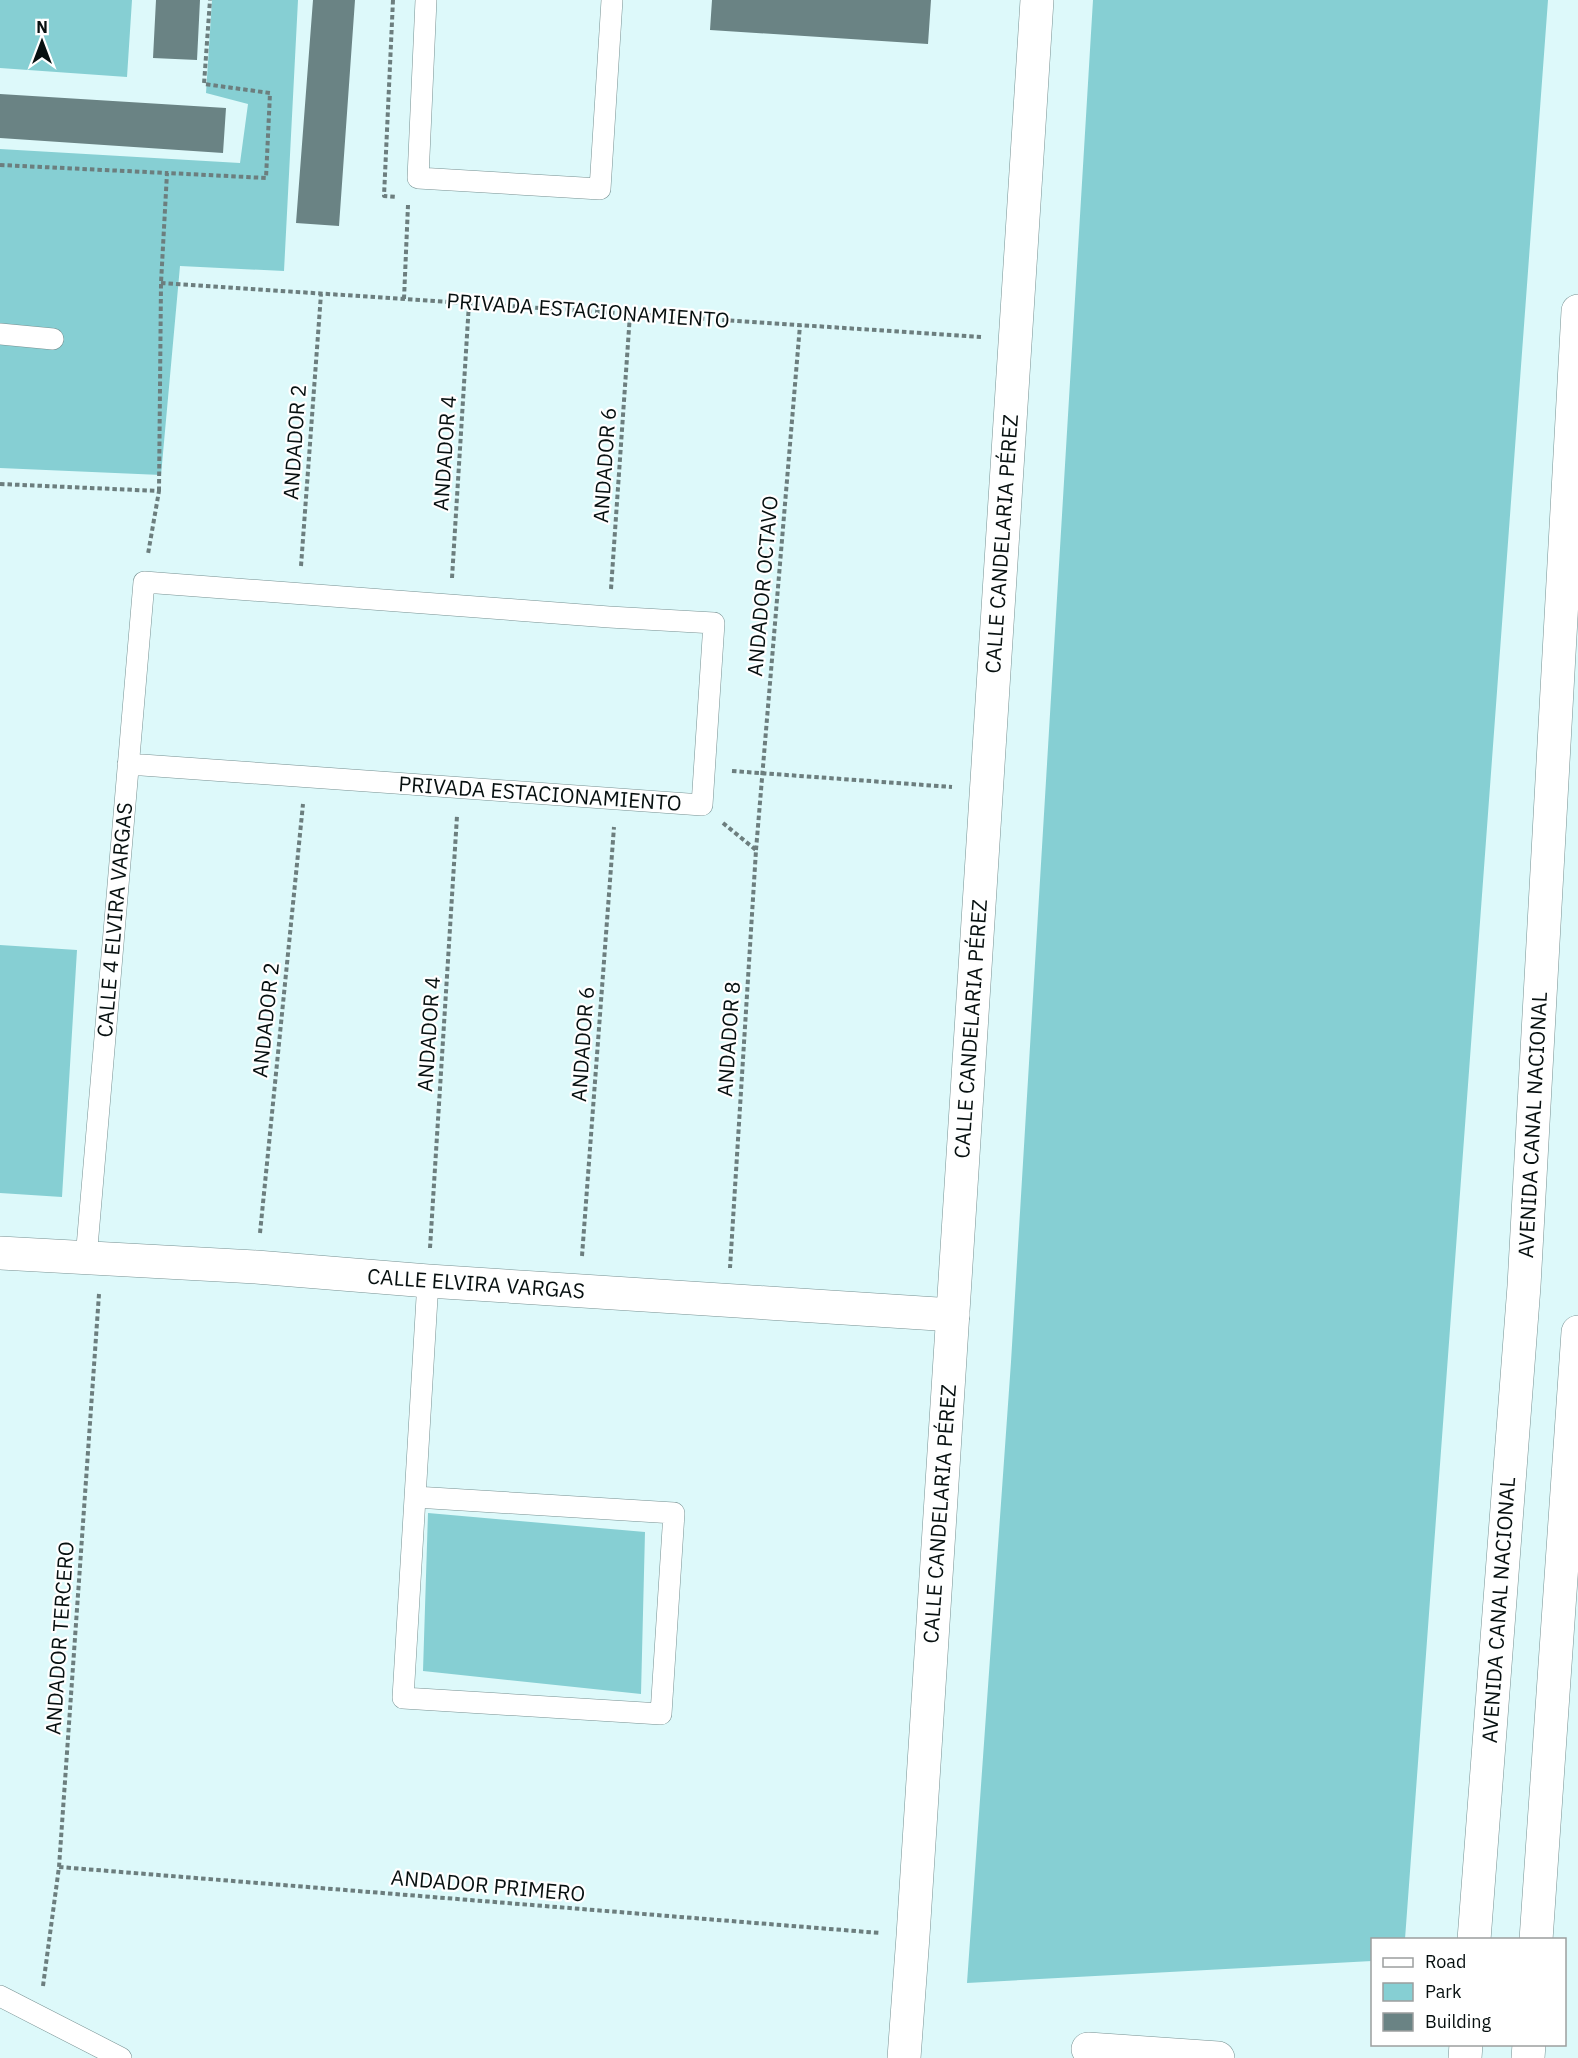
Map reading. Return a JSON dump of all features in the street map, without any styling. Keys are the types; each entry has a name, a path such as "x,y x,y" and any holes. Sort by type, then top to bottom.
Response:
{"street":[{"name":"CALLE CANDELARIA PÉREZ","path":"904,2058 1037,0"},
{"name":"AVENIDA CANAL NACIONAL","path":"1474,1938 1524,1287 1578,310"},
{"name":"CALLE ELVIRA VARGAS","path":"0,1253 93,1260 256,1267 428,1281 953,1315"},
{"path":"1536,1938 1578,1332"},
{"path":"1088,2049 1218,2058"}],"lane":[{"path":"426,0 418,178 600,189 612,0"},
{"path":"0,334 53,339"},
{"name":"PRIVADA ESTACIONAMIENTO","path":"128,764 702,806 714,623 144,582"},
{"name":"CALLE 4 ELVIRA VARGAS","path":"93,1260 128,764 144,582"},
{"path":"416,1497 674,1513 661,1714 403,1698 428,1281"},
{"path":"0,1996 121,2058"}],"path":[{"path":"0,165 266,178 270,93 204,84 210,0"},
{"path":"144,582 159,491 161,284 167,173"},
{"name":"PRIVADA ESTACIONAMIENTO","path":"161,284 1015,339"},
{"name":"ANDADOR 2","path":"299,593 321,294"},
{"name":"ANDADOR 4","path":"450,604 470,303"},
{"name":"ANDADOR 6","path":"609,617 630,314"},
{"name":"ANDADOR OCTAVO","path":"756,850 800,325"},
{"path":"0,484 159,491"},
{"path":"705,769 987,789"},
{"name":"ANDADOR 2","path":"256,1267 305,777"},
{"name":"ANDADOR 4","path":"428,1281 459,788"},
{"name":"ANDADOR 6","path":"580,1291 616,799"},
{"path":"702,806 756,850"},
{"name":"ANDADOR 8","path":"728,1300 756,850"},
{"name":"ANDADOR TERCERO","path":"39,2016 60,1867 93,1260"},
{"name":"ANDADOR PRIMERO","path":"60,1867 913,1936"}],"green space":[{"path":"0,0 132,0 127,77 0,68"},
{"path":"212,0 298,0 284,271 180,266 161,475 0,468 0,149 240,163 248,104 206,93"},
{"path":"1093,0 1548,0 1405,1938 1371,1938 1371,1961 967,1983 1011,1362"},
{"path":"0,945 77,950 62,1197 0,1193"},
{"path":"428,1513 645,1532 641,1694 423,1671"}],"building":[{"path":"156,0 200,0 197,60 153,58"},
{"path":"313,0 355,0 339,226 296,223"},
{"path":"712,0 931,0 928,44 710,30"},
{"path":"0,94 226,108 223,153 0,138"}]}
